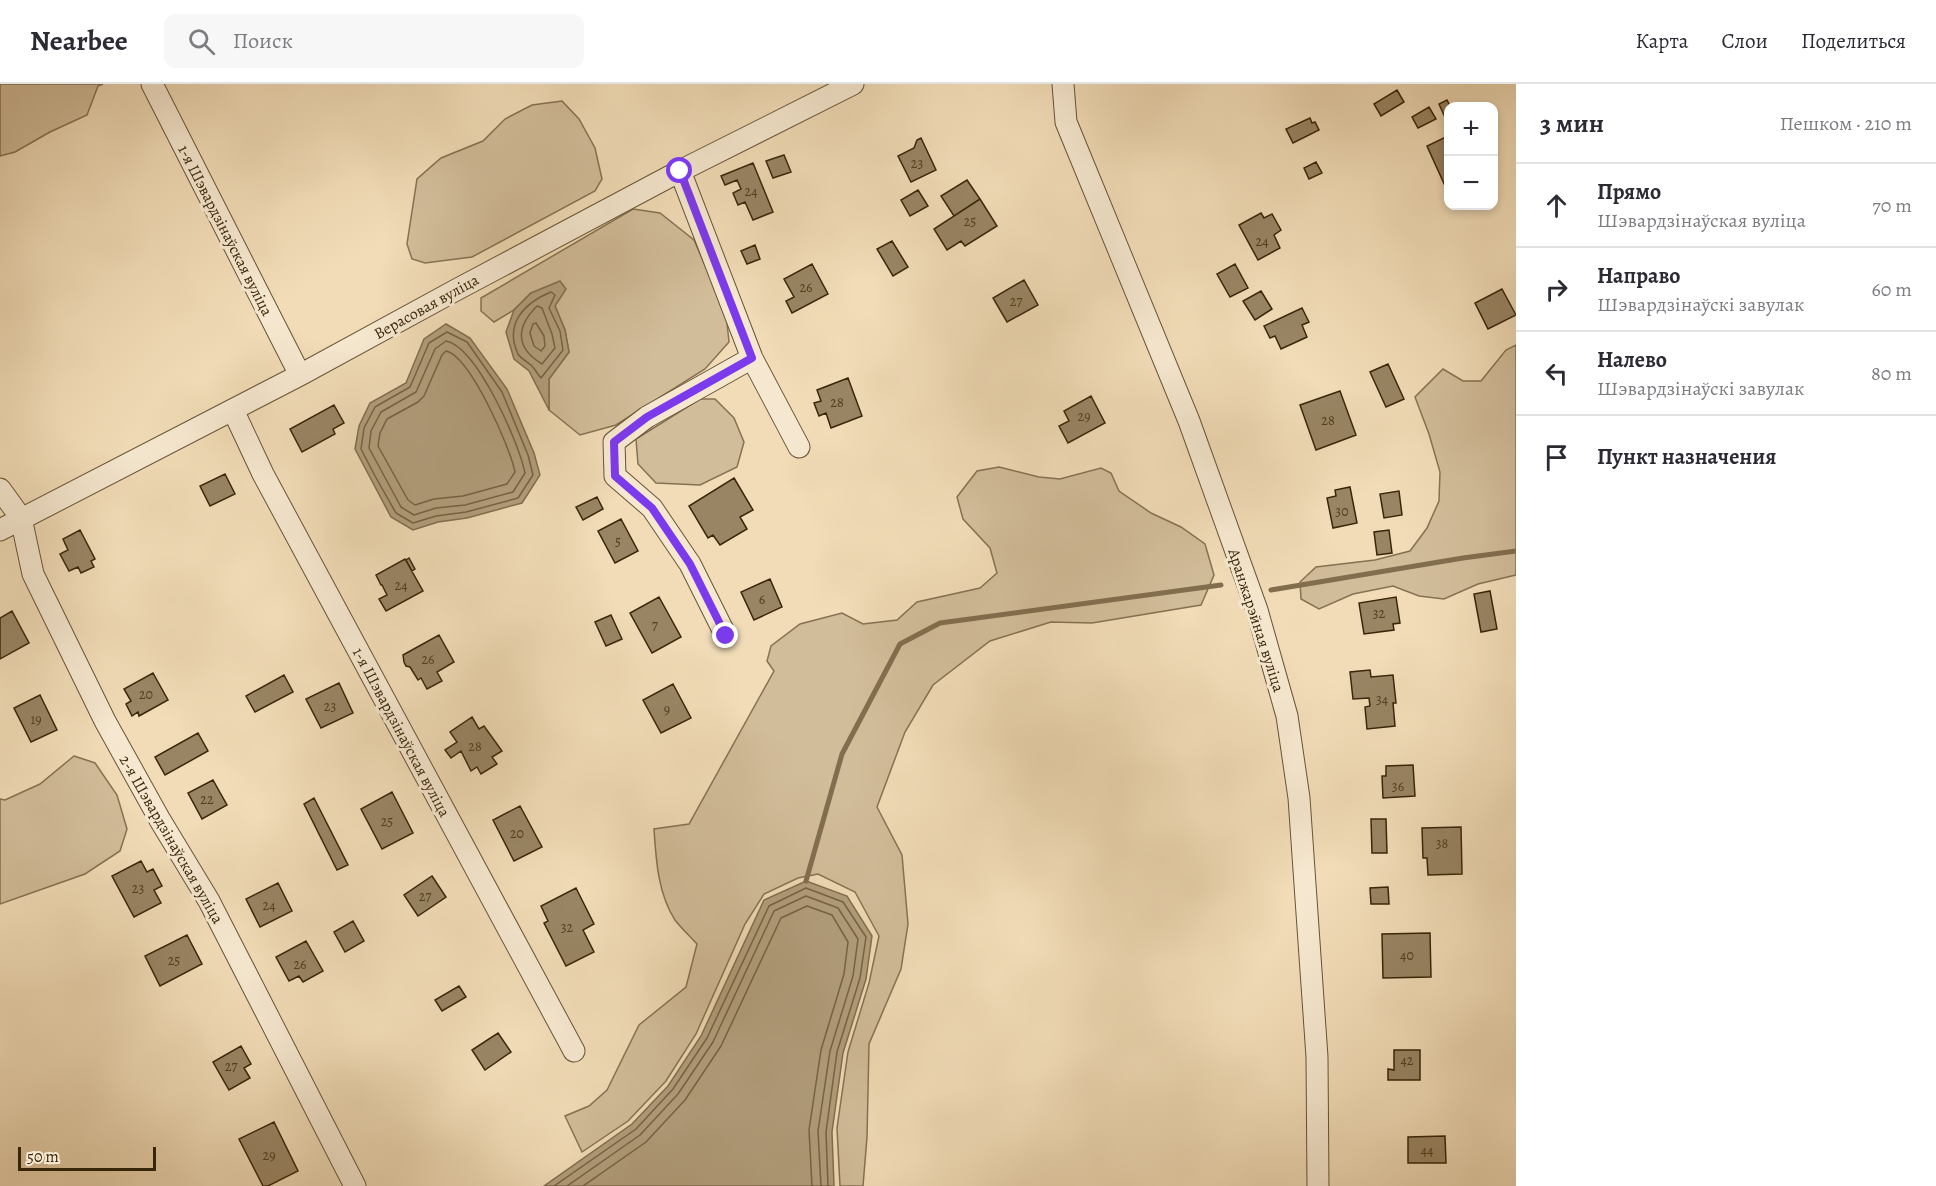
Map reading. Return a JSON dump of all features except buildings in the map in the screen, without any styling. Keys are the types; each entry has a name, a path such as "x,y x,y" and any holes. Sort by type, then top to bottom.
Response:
{"street":[{"name":"1-я Шэвардзінаўская вуліца","path":"152,84 300,375"},
{"name":"Верасовая вуліца","path":"0,530 300,375 680,171 853,84"},
{"name":"Аранжарэйная вуліца","path":"1063,84 1066,122 1189,421 1257,610 1287,716 1299,798 1317,1045 1318,1186"},
{"path":"680,171 752,358 799,447"},
{"path":"726,636 690,564 652,508 615,476 614,442 647,417 752,358"},
{"name":"1-я Шэвардзінаўская вуліца","path":"233,410 269,485 574,1052"},
{"name":"2-я Шэвардзінаўская вуліца","path":"0,489 21,518 33,574 105,722 209,901 355,1186"}],"shaded area":[{"path":"0,84 103,84 98,86 87,115 15,152 0,156"},
{"path":"562,101 579,119 595,148 602,179 595,191 472,257 425,263 412,259 407,244 417,179 441,158 483,141 505,119 532,105"},
{"path":"633,209 660,213 694,240 726,313 729,342 705,369 616,425 580,435 549,410 549,379 569,352 565,330 555,306 531,293 514,310 494,322 481,311 481,298"},
{"path":"1516,345 1516,575 1478,584 1444,599 1419,596 1393,586 1353,594 1319,609 1301,599 1300,582 1316,567 1375,560 1410,551 1427,528 1439,501 1440,472 1415,397 1443,369 1463,381 1481,381 1506,350"},
{"path":"700,399 715,399 734,418 744,442 737,467 700,485 656,483 638,464 636,439"},
{"path":"999,467 1039,477 1060,479 1101,468 1111,473 1119,491 1151,513 1181,527 1205,544 1214,575 1201,605 1092,623 1051,622 990,641 933,685 905,732 877,807 902,855 908,924 901,969 869,1044 867,1137 863,1186 840,1186 837,1128 848,1052 869,983 879,936 855,892 818,874 798,878 764,894 745,924 696,1034 666,1081 628,1121 582,1152 565,1116 589,1106 607,1090 639,1025 686,987 697,944 669,910 661,888 654,829 689,824 774,671 767,661 771,646 800,624 842,613 863,624 897,620 917,602 980,588 997,573 990,548 963,519 957,497 977,471"},
{"path":"74,756 95,763 117,795 127,829 120,851 85,874 0,904 0,799 5,800 40,784"}],"water":[{"path":"560,281 566,289 555,306 565,330 569,352 549,379 549,410 529,371 514,359 506,332 514,310 531,293"},
{"path":"446,324 470,338 507,389 534,453 540,475 522,503 413,530 391,517 355,449 359,426 370,403 406,383 424,339"},
{"path":"806,881 847,896 872,936 866,979 843,1053 832,1132 834,1186 544,1186 632,1124 668,1086 701,1036 764,900"}],"waterway":[{"path":"1271,590 1516,551"},
{"path":"806,881 842,754 900,644 940,623 1221,585"}],"route":[{"path":"680,171 752,358 647,417 614,442 615,476 652,508 690,564 726,636"}]}
